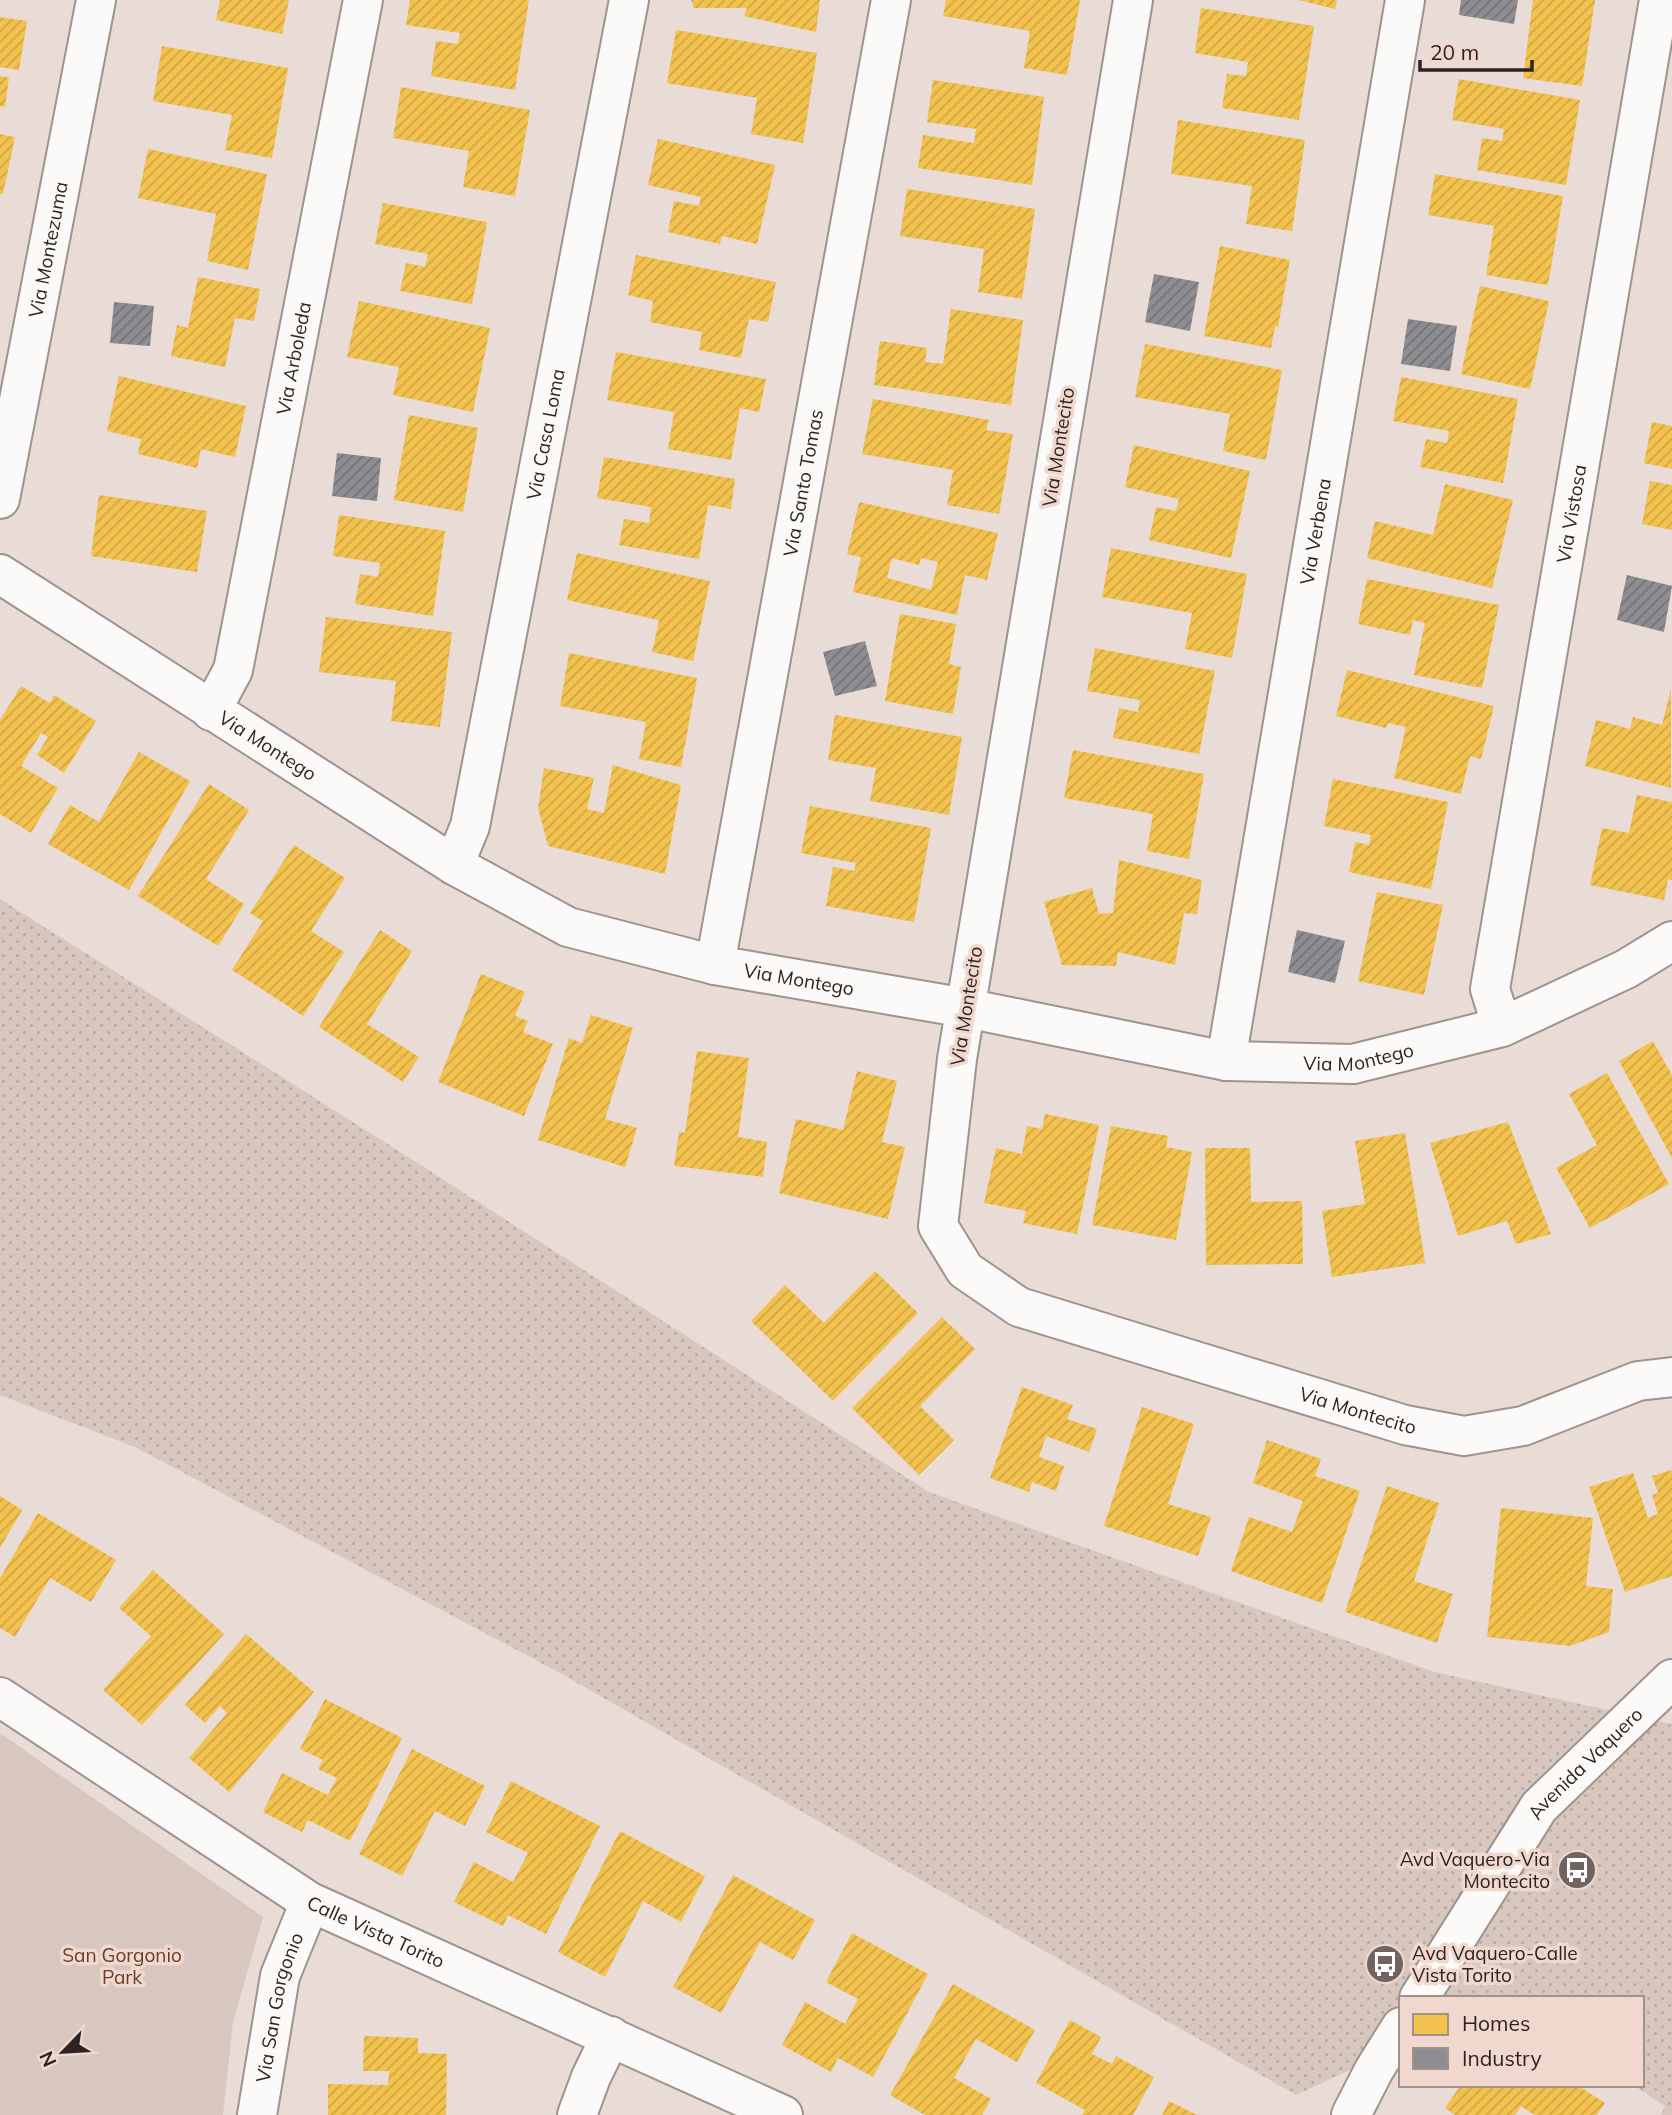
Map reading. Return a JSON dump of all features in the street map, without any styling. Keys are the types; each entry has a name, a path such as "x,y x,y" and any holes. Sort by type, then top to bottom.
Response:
{"street":[{"name":"Via Montezuma","path":"0,499 96,0"},
{"name":"Via Arboleda","path":"211,711 233,670 363,0"},
{"name":"Via Casa Loma","path":"454,865 470,826 629,0"},
{"name":"Via Santo Tomas","path":"715,965 891,0"},
{"name":"Via Montecito","path":"1133,0 965,1008 938,1226 965,1270 1019,1307 1405,1425 1464,1436 1523,1426 1638,1381 1672,1377"},
{"name":"Via Verbena","path":"1226,1061 1405,0"},
{"name":"Via Vistosa","path":"1502,1027 1490,989 1659,0"},
{"name":"Via Montego","path":"0,574 454,865 568,927 715,965 965,1008 1226,1061 1353,1064 1502,1027 1626,969 1672,941"},
{"name":"Avenida Vaquero","path":"1420,1996 1539,1807 1672,1679"},
{"name":"Calle Vista Torito","path":"0,1697 310,1902 783,2115"},
{"name":"Via San Gorgonio","path":"257,2115 280,1976 310,1902"},
{"path":"1351,2115 1374,2070 1399,2030"},
{"path":"577,2115 591,2077 611,2036"}],"green space":[{"path":"0,899 405,1155 929,1492 1434,1672 1672,1724 1672,2115 1661,2115 1665,2106 1636,2087 1644,2087 1644,1996 1399,1996 1399,2047 1296,2095 560,1673 135,1447 0,1395"},
{"name":"San Gorgonio Park","path":"0,1733 263,1917 233,2022 223,2115 0,2115"}],"building: Homes":[{"path":"220,0 289,0 282,34 216,20"},
{"path":"410,0 529,0 515,90 431,76 436,41 458,44 460,33 406,25"},
{"path":"691,0 820,0 816,32 744,16 747,8 694,8"},
{"path":"946,0 1080,0 1067,75 1024,68 1030,31 943,16"},
{"path":"1299,0 1337,0 1335,9"},
{"path":"1533,0 1595,0 1582,86 1523,78"},
{"path":"1201,8 1314,26 1299,120 1222,108 1227,74 1246,76 1248,62 1195,53"},
{"path":"0,17 27,21 19,70 0,67"},
{"path":"676,30 817,53 803,143 751,134 757,98 667,83"},
{"path":"162,46 288,68 272,158 225,150 232,115 153,101"},
{"path":"0,76 9,78 5,107 0,106"},
{"path":"1459,79 1580,100 1566,185 1477,170 1482,138 1502,141 1504,129 1452,120"},
{"path":"933,80 1044,97 1032,185 918,168 923,135 974,143 976,129 927,122"},
{"path":"401,87 530,110 515,196 463,187 469,151 393,138"},
{"path":"1178,120 1305,140 1292,231 1246,224 1252,186 1171,174"},
{"path":"0,134 15,137 3,194 0,194"},
{"path":"658,139 775,165 757,244 722,236 720,244 668,232 674,201 699,206 701,197 648,185"},
{"path":"148,149 267,174 248,270 207,261 216,214 138,198"},
{"path":"1435,174 1563,196 1548,285 1486,275 1494,226 1428,215"},
{"path":"907,189 1035,209 1022,299 978,292 984,249 900,236"},
{"path":"383,203 487,222 472,304 400,291 406,263 425,267 428,254 375,244"},
{"path":"1220,246 1290,260 1278,327 1275,326 1271,348 1204,336"},
{"path":"636,255 776,282 768,322 749,319 741,358 699,350 702,332 650,322 653,301 628,295"},
{"path":"198,277 260,289 254,321 235,318 225,367 171,356 177,325 188,328"},
{"path":"1480,286 1549,301 1530,389 1461,374"},
{"path":"359,301 490,328 473,412 393,395 399,367 347,357"},
{"path":"951,309 1023,320 1011,405 874,385 880,341 927,348 925,362 943,364"},
{"path":"1145,344 1282,370 1266,460 1223,451 1230,414 1135,397"},
{"path":"616,352 766,379 759,412 740,408 731,460 668,449 674,412 607,400"},
{"path":"119,376 246,406 235,457 201,449 197,468 138,454 141,439 107,431"},
{"path":"1401,377 1518,399 1503,483 1420,467 1426,439 1447,443 1449,431 1393,421"},
{"path":"873,399 989,420 986,430 1013,434 999,514 947,505 953,470 862,454"},
{"path":"409,415 478,428 463,512 394,500"},
{"path":"1652,422 1672,426 1672,469 1644,463"},
{"path":"1134,445 1250,471 1231,558 1149,540 1156,507 1176,511 1179,499 1125,487"},
{"path":"604,457 735,479 731,509 708,505 699,559 619,545 624,519 649,523 651,507 597,498"},
{"path":"1650,481 1672,485 1672,530 1642,524"},
{"path":"1445,484 1513,500 1492,588 1367,558 1375,521 1433,535"},
{"path":"99,495 207,511 197,572 91,556"},
{"path":"859,502 998,533 987,580 965,575 957,615 853,592 861,557 847,554","holes":["892,558 919,565 921,558 938,562 931,590 887,578"]},
{"path":"339,515 445,531 433,616 355,604 360,574 378,577 380,563 333,556"},
{"path":"1111,548 1247,574 1232,658 1185,649 1192,613 1102,597"},
{"path":"577,553 710,581 693,661 652,652 659,620 567,600"},
{"path":"1367,579 1499,605 1482,688 1414,675 1425,623 1413,620 1410,635 1358,624"},
{"path":"900,614 956,624 949,664 961,667 953,714 885,701"},
{"path":"326,617 452,632 440,727 391,721 396,681 319,672"},
{"path":"1095,648 1215,671 1199,754 1113,738 1119,708 1138,712 1140,700 1087,691"},
{"path":"569,653 697,678 681,767 639,759 646,722 560,706"},
{"path":"1347,670 1494,706 1481,759 1470,756 1461,794 1394,778 1406,727 1388,723 1386,728 1336,716"},
{"path":"21,686 50,703 54,695 96,721 64,773 37,755 48,737 41,733 21,766 58,788 31,833 0,814 0,720"},
{"path":"1671,689 1671,788 1585,766 1596,720 1630,729 1633,717 1662,725"},
{"path":"835,715 962,737 949,815 870,801 876,768 828,760"},
{"path":"1073,750 1204,774 1189,859 1147,851 1153,814 1064,798"},
{"path":"139,752 190,781 129,890 48,844 70,805 99,822"},
{"path":"613,765 681,785 665,874 548,846 538,808 544,768 594,778 587,809 604,813"},
{"path":"1333,779 1448,802 1431,889 1349,872 1355,842 1369,845 1371,835 1324,826"},
{"path":"209,784 249,810 206,879 244,904 218,946 138,896"},
{"path":"1637,795 1672,802 1672,880 1668,879 1664,900 1590,885 1602,828 1629,833"},
{"path":"810,806 931,828 914,922 826,906 833,867 854,871 856,863 801,853"},
{"path":"294,845 345,878 311,931 344,952 303,1016 232,970 263,921 250,913"},
{"path":"1119,860 1202,880 1197,914 1184,913 1175,965 1118,952 1116,966 1062,965 1044,902 1092,888 1099,914 1113,913"},
{"path":"1377,892 1443,905 1424,995 1358,981"},
{"path":"380,930 412,951 367,1024 419,1057 403,1082 319,1027"},
{"path":"481,974 525,992 515,1016 528,1021 523,1032 553,1044 524,1116 438,1082"},
{"path":"591,1015 633,1028 605,1119 637,1128 625,1167 538,1140 569,1038 582,1043"},
{"path":"1653,1041 1672,1075 1672,1158 1619,1061"},
{"path":"697,1051 749,1058 738,1137 767,1142 763,1177 674,1166 679,1132 685,1133"},
{"path":"857,1071 897,1081 882,1142 905,1147 888,1219 779,1193 796,1119 843,1130"},
{"path":"1607,1073 1669,1184 1590,1228 1556,1168 1597,1145 1569,1094"},
{"path":"1045,1114 1099,1125 1077,1234 1023,1223 1026,1211 984,1203 996,1148 1022,1154 1027,1126 1042,1129"},
{"path":"1508,1122 1551,1234 1516,1244 1507,1221 1458,1236 1430,1143"},
{"path":"1111,1126 1168,1136 1166,1147 1192,1152 1176,1240 1092,1225"},
{"path":"1405,1133 1425,1263 1332,1277 1322,1211 1365,1204 1355,1141"},
{"path":"1205,1148 1250,1148 1251,1202 1302,1201 1303,1264 1206,1265"},
{"path":"875,1271 918,1313 833,1401 751,1321 785,1285 824,1323"},
{"path":"942,1317 975,1349 920,1406 954,1440 919,1475 852,1408"},
{"path":"1022,1387 1073,1405 1067,1419 1097,1429 1089,1452 1046,1436 1039,1457 1064,1466 1056,1491 1032,1482 1029,1492 990,1478"},
{"path":"1142,1407 1194,1424 1168,1504 1211,1517 1198,1556 1104,1526"},
{"path":"1267,1440 1321,1459 1315,1476 1360,1491 1322,1603 1231,1571 1249,1517 1292,1532 1303,1501 1253,1483"},
{"path":"1672,1470 1672,1576 1625,1592 1589,1487 1633,1473 1648,1518 1658,1514 1652,1495 1658,1493 1652,1476"},
{"path":"1387,1486 1439,1503 1414,1581 1453,1594 1437,1643 1345,1612"},
{"path":"0,1496 22,1510 0,1548"},
{"path":"1501,1508 1593,1518 1586,1586 1613,1589 1609,1632 1570,1646 1487,1637"},
{"path":"38,1513 116,1560 91,1602 50,1578 15,1637 0,1628 0,1578"},
{"path":"153,1570 224,1634 142,1725 103,1690 151,1636 119,1608"},
{"path":"246,1634 314,1692 229,1792 189,1758 227,1713 220,1706 205,1723 185,1705"},
{"path":"325,1699 402,1738 350,1841 308,1820 302,1832 263,1812 282,1773 328,1795 337,1778 318,1769 323,1760 300,1749"},
{"path":"412,1749 485,1786 465,1826 435,1811 402,1876 359,1854"},
{"path":"511,1781 600,1826 546,1934 508,1915 503,1926 454,1902 474,1862 513,1882 528,1853 486,1832"},
{"path":"620,1831 705,1876 681,1922 643,1901 605,1977 558,1952"},
{"path":"733,1875 815,1920 793,1960 760,1942 721,2013 673,1987"},
{"path":"852,1933 928,1974 873,2077 838,2058 831,2072 782,2045 805,2002 845,2024 858,1999 826,1982"},
{"path":"953,1984 1035,2030 1017,2062 976,2039 954,2078 991,2099 982,2115 925,2115 890,2095"},
{"path":"1070,2020 1101,2037 1092,2054 1112,2064 1116,2056 1154,2077 1133,2115 1082,2115 1085,2110 1036,2083"},
{"path":"364,2036 418,2038 418,2053 447,2054 446,2115 328,2115 328,2084 388,2085 389,2071 363,2071"},
{"path":"1460,2087 1580,2087 1605,2103 1597,2115 1534,2115 1521,2106 1515,2115 1455,2115 1445,2108"},
{"path":"1169,2101 1197,2115 1162,2115"}],"building: Industry":[{"path":"1461,0 1518,0 1514,24 1459,15"},
{"path":"1154,274 1199,282 1190,331 1145,322"},
{"path":"114,302 154,306 150,346 110,343"},
{"path":"1408,319 1457,326 1450,371 1401,364"},
{"path":"337,453 381,458 377,501 332,496"},
{"path":"1627,575 1672,586 1664,632 1617,620"},
{"path":"865,641 877,686 835,696 823,652"},
{"path":"1297,930 1345,941 1335,983 1288,972"}],"place":[{"name":"Avd Vaquero-Via Montecito","path":"1577,1870"},
{"name":"Avd Vaquero-Calle Vista Torito","path":"1385,1964"}]}
